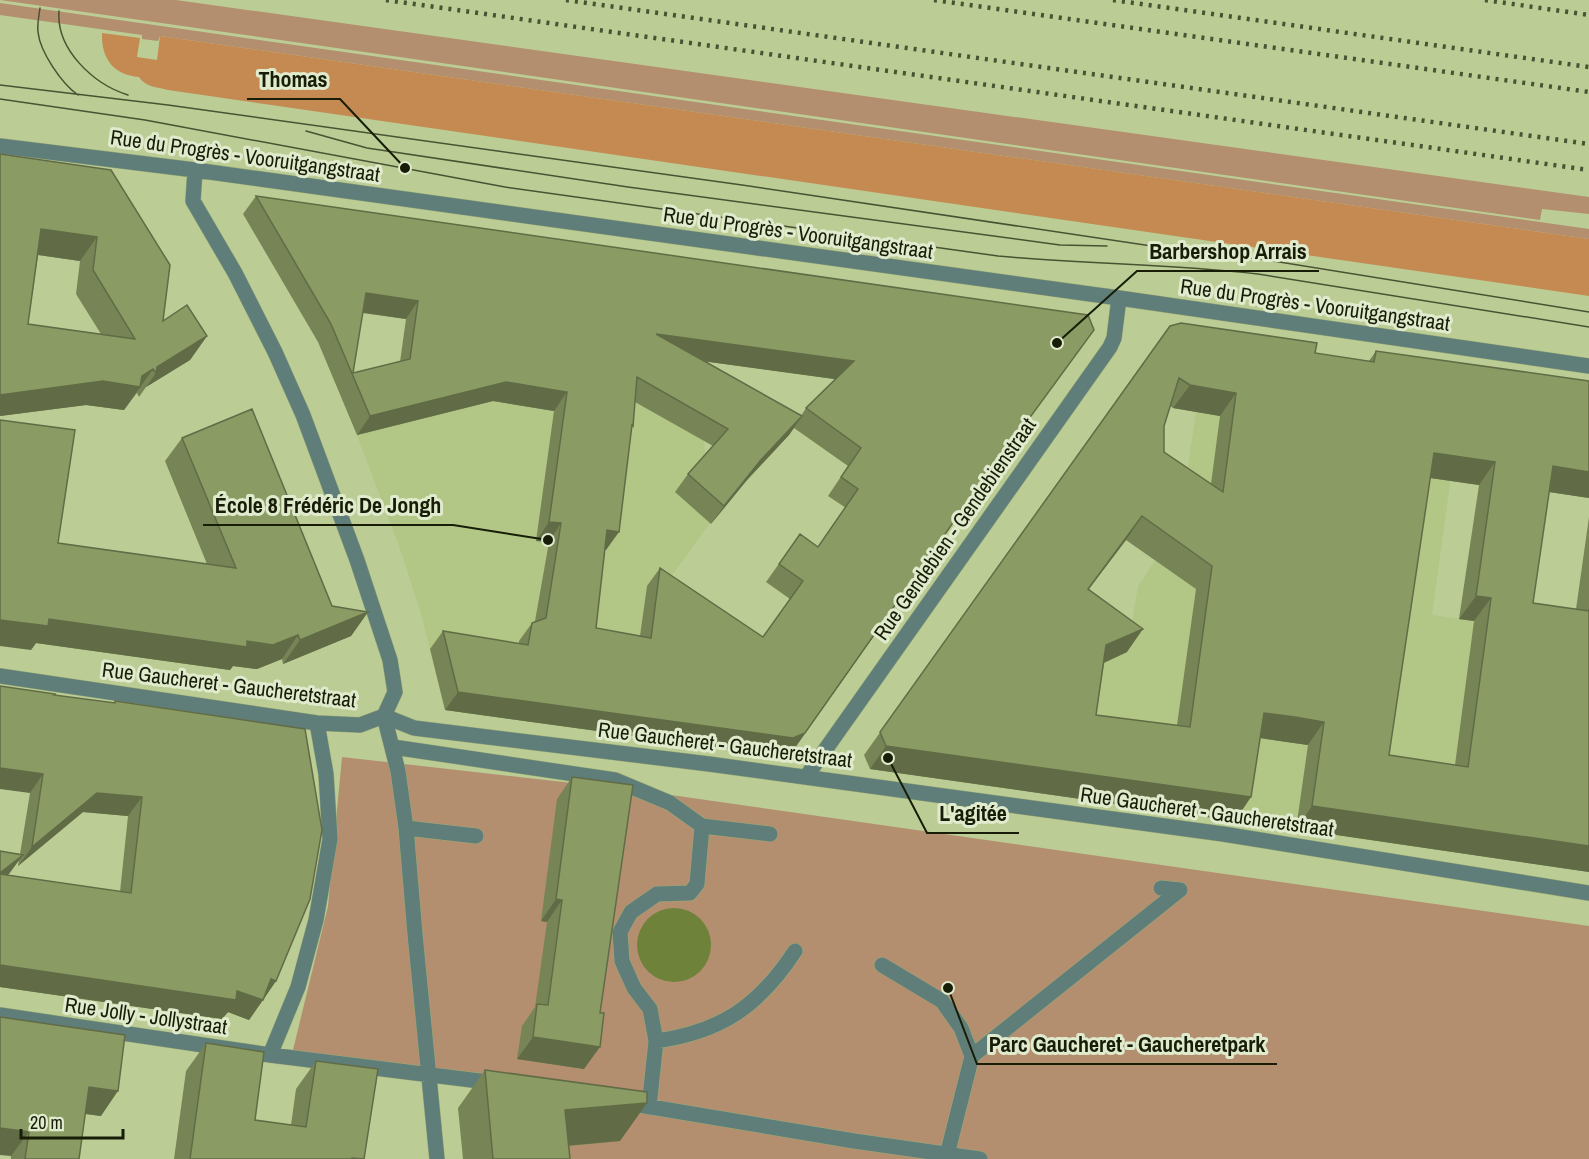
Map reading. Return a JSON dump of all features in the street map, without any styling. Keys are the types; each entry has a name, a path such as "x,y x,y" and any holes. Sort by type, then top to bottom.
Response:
{"street":[{"name":"Rue du Progrès - Vooruitgangstraat","path":"0,146 195,170 1119,298 1589,366"},
{"path":"195,170 193,201 235,273 275,352 303,415 357,560 390,660 395,692 384,716 393,747 406,828 437,1159"},
{"name":"Rue Gendebien - Gendebienstraat","path":"806,777 1110,347 1114,338 1119,298"},
{"name":"Rue Gaucheret - Gaucheretstraat","path":"0,676 317,723 360,725 384,716 414,728 806,777 1223,834 1589,893"},
{"path":"270,1055 298,987 316,920 330,839 326,774 317,723"},
{"path":"393,747 615,780 670,803 702,826 770,834"},
{"path":"649,1107 656,1041 650,1009 633,988 622,961 621,932 631,912 657,894 690,893 697,884 702,826"},
{"path":"406,828 476,836"},
{"path":"972,1056 1180,891 1161,888"},
{"path":"656,1041 686,1037 713,1026 749,1006 779,975 795,951"},
{"path":"882,965 942,1001 961,1028 972,1056 946,1157"},
{"name":"Rue Jolly - Jollystraat","path":"0,1015 270,1055 516,1086"},
{"path":"972,1056 990,1058"},
{"path":"607,1100 946,1157 980,1159"}],"shaded area":[{"path":"0,0 176,0 1589,197 1589,214 1542,209 1540,220"},
{"path":"0,3 1589,229 1589,239 160,36 158,41 142,39 142,35 0,15"},
{"path":"102,33 140,38 137,57 157,60 160,36 1589,239 1589,296 168,90 148,85 139,77 122,73 110,64 104,50"},
{"path":"563,355 704,441 710,523 668,581 646,738 445,710 420,610 398,543 340,391"},
{"path":"1197,406 1452,469 1432,615 1474,621 1456,758 1474,855 1071,798 1090,669 1127,652 1138,586 1155,561 1172,571"},
{"path":"342,757 643,791 1589,926 1589,1159 540,1159 585,1093 429,1075 293,1050 328,906"},
{"path":"674,908 688,911 700,919 708,931 711,945 708,959 700,971 688,979 674,982 660,979 648,971 640,959 637,945 640,931 648,919 660,911"}],"building":[{"path":"0,154 111,170 170,265 163,321 187,305 207,336 157,367 156,373 153,369 142,376 140,387 103,381 0,395","holes":["41,229 97,237 93,270 135,339 28,324"]},
{"path":"256,196 1088,315 1094,330 957,517 805,733 793,738 458,692 443,631 528,645 532,623 546,618 561,523 549,522 567,392 506,382 370,416 331,324","holes":["366,293 418,301 410,359 353,373","656,334 854,361 806,408 861,448 841,477 858,489 818,547 800,534 779,564 803,581 763,637 660,568 651,638 596,628 607,530 619,532 637,377 728,429 688,474 724,506 760,461 802,416"]},
{"path":"1181,323 1317,343 1315,353 1374,362 1376,351 1589,381 1589,472 1553,466 1533,603 1589,611 1589,846 1312,806 1324,722 1295,717 1264,713 1251,797 886,746 880,732 1170,326","holes":["1179,378 1190,385 1236,393 1223,492 1164,452 1164,426","1434,453 1495,462 1476,596 1491,598 1468,767 1389,755","1142,516 1212,566 1190,727 1096,715 1106,645 1143,629 1088,589"]},
{"path":"252,409 332,606 368,612 300,640 298,635 273,645 247,641 247,647 49,619 48,626 0,620 0,420 75,430 58,543 236,568 182,438"},
{"path":"0,686 305,729 322,830 310,899 276,981 271,979 263,1000 237,991 236,1000 0,965 0,874 131,893 142,797 97,793 32,847 43,774 0,768"},
{"path":"572,777 633,785 600,1013 604,1013 600,1047 533,1037 537,1004 548,1005 562,900 556,899"},
{"path":"0,851 23,855 0,873"},
{"path":"0,1017 125,1035 118,1091 89,1087 79,1159 25,1159 29,1132 0,1128"},
{"path":"206,1043 264,1052 255,1120 306,1127 316,1061 378,1069 364,1159 190,1159"},
{"path":"485,1070 647,1092 647,1103 565,1110 570,1159 493,1159"}],"tram line":[{"path":"40,8 38,29 43,49 59,76 78,95"},
{"path":"59,11 64,39 79,63 102,83 128,95"},
{"path":"0,85 168,105 742,185 1185,251 1260,259 1589,312"},
{"path":"0,99 145,120 505,187 998,256 1258,274 1589,327"},
{"path":"306,131 367,148 628,187 1060,245 1107,246"}],"railway":[{"path":"386,0 1589,170"},
{"path":"566,0 1589,144"},
{"path":"934,0 1589,92"},
{"path":"1113,0 1589,67"},
{"path":"1485,0 1589,15"}],"place":[{"name":"Thomas","path":"405,168"},
{"name":"Barbershop Arrais","path":"1057,343"},
{"name":"École 8 Frédéric De Jongh","path":"548,540"},
{"name":"L'agitée","path":"888,758"},
{"name":"Parc Gaucheret - Gaucheretpark","path":"948,988"}]}
